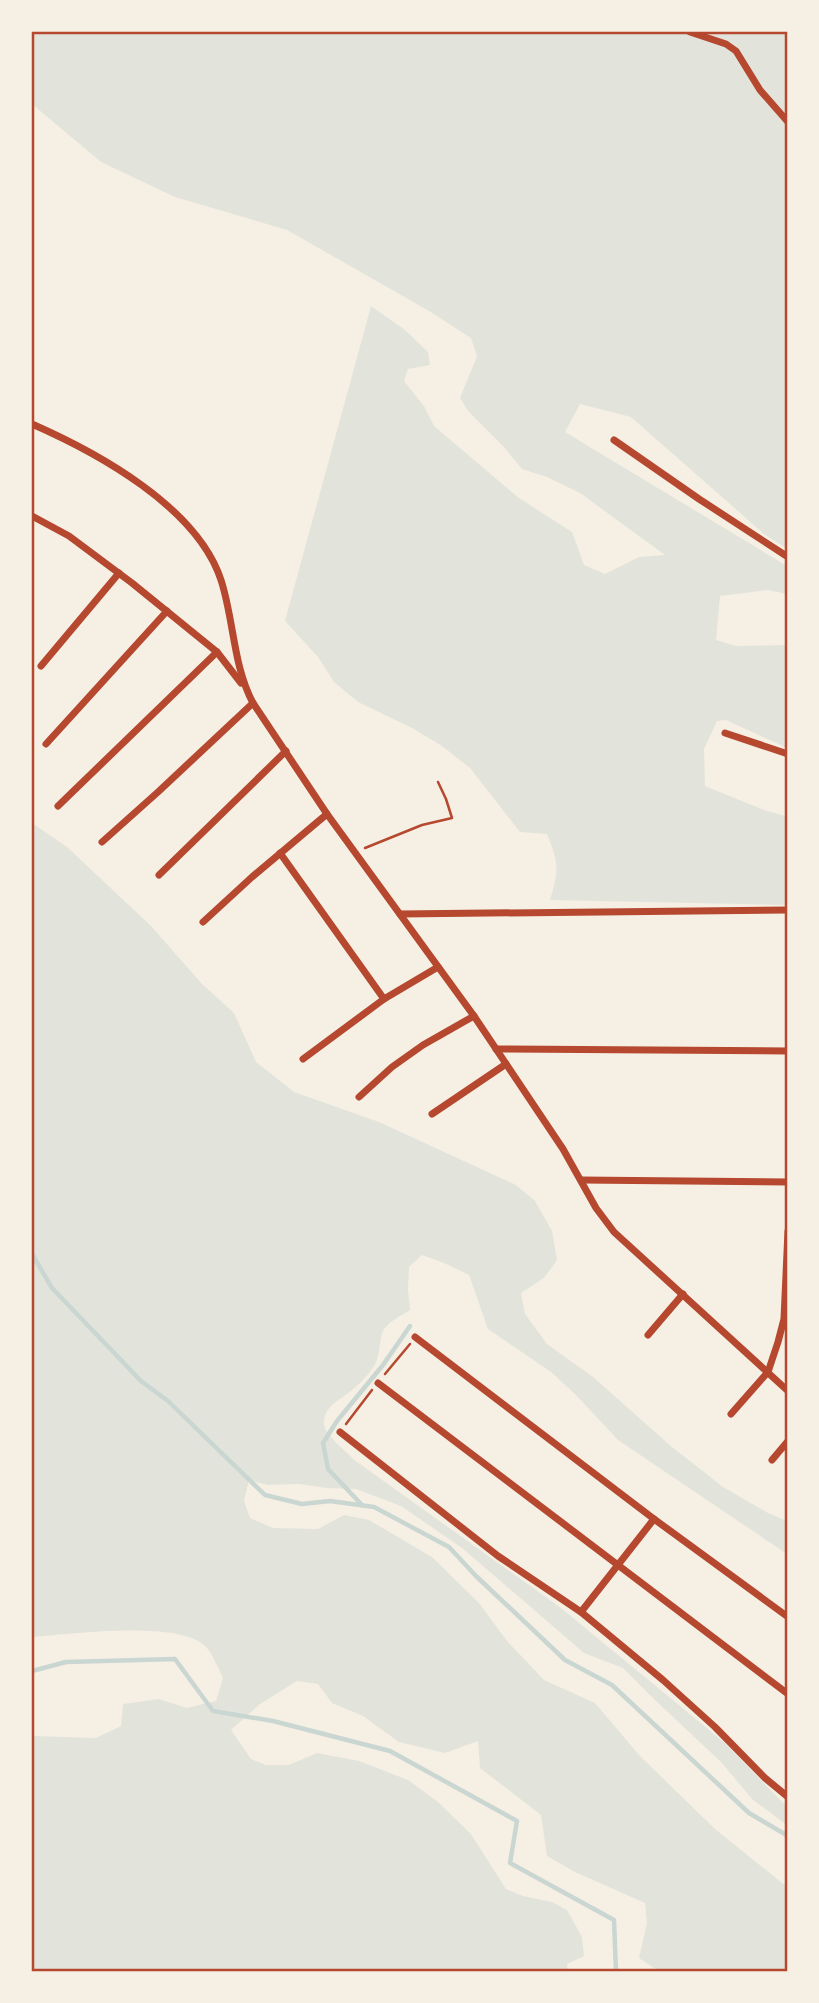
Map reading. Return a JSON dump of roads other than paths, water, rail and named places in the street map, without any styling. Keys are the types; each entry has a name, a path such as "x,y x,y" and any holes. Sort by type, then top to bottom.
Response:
{"street":[{"path":"690,32 726,44 736,51 760,90 788,122"},
{"path":"32,424 75,443 122,472 160,499 201,541 213,559 221,579 244,686"},
{"path":"614,440 788,557"},
{"path":"32,516 69,536 217,652 244,686 253,704 327,814 474,1016 609,1226 788,1391"},
{"path":"41,666 119,573"},
{"path":"46,744 167,611"},
{"path":"58,806 217,652"},
{"path":"102,842 253,704"},
{"path":"725,733 788,754"},
{"path":"159,875 286,751"},
{"path":"203,922 327,814"},
{"path":"280,853 384,999"},
{"path":"400,914 788,910"},
{"path":"303,1059 384,999 438,967"},
{"path":"359,1097 392,1067 423,1045 474,1016"},
{"path":"496,1049 788,1051"},
{"path":"432,1114 506,1064"},
{"path":"581,1180 788,1182"},
{"path":"731,1414 768,1371 786,1319 788,1231"},
{"path":"648,1335 683,1294"},
{"path":"415,1337 788,1618"},
{"path":"378,1383 788,1694"},
{"path":"340,1432 498,1556 582,1612 663,1680 788,1797"},
{"path":"772,1460 788,1441"},
{"path":"582,1612 654,1519"}],"waterway":[{"path":"32,1254 52,1288 141,1381 168,1401 265,1495 302,1504 330,1501 374,1507 449,1547 565,1660 612,1685 749,1813 788,1836"},
{"path":"361,1504 328,1469 323,1443 410,1326"},
{"path":"32,1671 66,1662 175,1659 213,1711 273,1721 390,1751 517,1821 510,1863 614,1920 616,1972"}]}
